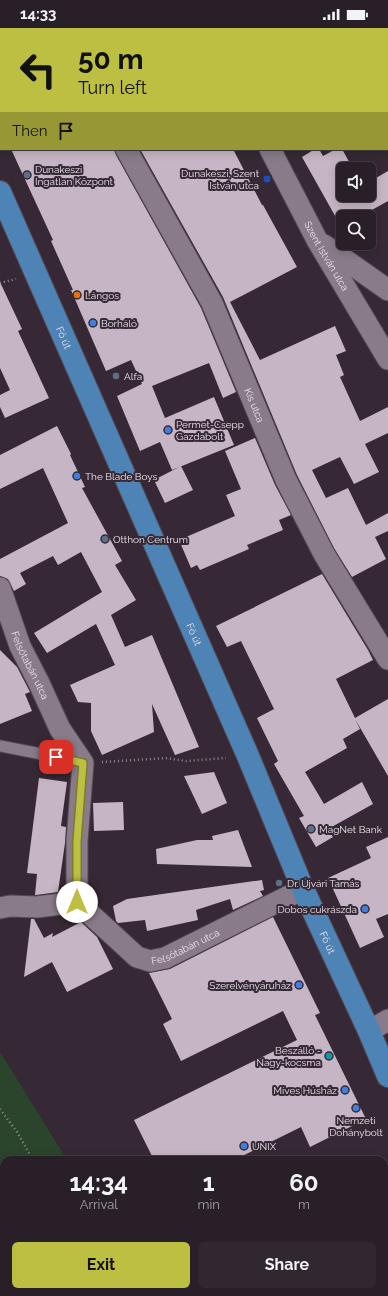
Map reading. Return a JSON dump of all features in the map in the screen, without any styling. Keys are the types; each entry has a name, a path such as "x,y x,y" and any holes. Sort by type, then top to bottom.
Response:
{"main road":[{"name":"Fő út","path":"0,192 248,756 303,890 369,1031 388,1076"}],"street":[{"name":"Kis utca","path":"127,150 212,303 286,480 320,547 388,659"},
{"name":"Szent István utca","path":"271,150 317,240 388,359"},
{"path":"317,240 388,290"},
{"name":"Felsőtabán utca","path":"0,588 20,646 60,729 83,763"},
{"path":"0,908 10,906 37,906 77,902 77,841 83,763"},
{"name":"Felsőtabán utca","path":"77,902 137,957 150,961 165,958 303,890"},
{"path":"369,1031 388,1020"}],"lane":[{"path":"0,746 83,763"}],"path":[{"path":"0,283 15,279"},
{"path":"83,763 165,758 186,761 248,756"},
{"path":"0,1109 17,1132 31,1156"}],"green space":[{"path":"0,1052 65,1156 0,1156"}],"building":[{"path":"11,150 114,150 201,308 236,392 223,398 209,363 152,386 165,418 214,397 234,445 172,470 160,442 140,451 117,396 142,384 131,360 106,371 51,241 53,240"},
{"path":"141,150 234,150 297,267 230,302 260,360 335,326 346,351 336,355 344,375 340,377 360,421 388,407 388,433 365,444 379,472 354,484 340,457 312,470 326,498 348,488 366,525 388,513 388,531 375,537 386,559 352,577 334,548 297,475 223,297"},
{"path":"313,150 320,150 323,156 334,150 343,150 349,162 336,162 336,202 376,202 376,178 388,171 388,201 372,210 336,210 336,218 302,157"},
{"path":"0,282 22,329 18,331 49,398 5,418 0,407 0,395 10,390 0,368"},
{"path":"57,426 85,487 82,488 122,561 115,565 136,600 111,615 125,647 152,635 199,747 175,755 152,704 154,732 102,755 91,731 91,703 78,702 70,685 115,665 96,624 47,653 34,633 102,592 81,552 58,565 53,556 20,573 26,584 14,591 8,579 0,576 0,559 68,523 43,468 0,489 0,455"},
{"path":"255,438 275,485 291,515 279,520 283,530 247,545 249,549 200,570 197,565 191,568 179,540 235,516 226,495 241,489 225,451"},
{"path":"181,466 193,490 165,503 154,480"},
{"path":"322,574 373,660 336,679 355,718 388,699 388,776 355,719 360,729 343,739 347,748 305,772 324,804 362,782 373,804 328,829 333,837 316,847 299,818 304,816 274,764 278,761 257,718 274,709 241,641 227,647 216,626"},
{"path":"0,650 17,667 30,692 25,694 32,711 0,724"},
{"path":"214,772 227,803 202,814 184,776"},
{"path":"39,778 67,782 61,826 66,827 58,892 35,895 37,874 27,873"},
{"path":"123,802 124,830 94,831 93,803"},
{"path":"238,830 252,867 157,864 156,849 197,840 213,840 212,836"},
{"path":"388,837 388,914 376,919 384,937 360,948 328,878 371,858 366,847"},
{"path":"262,880 264,890 260,891 263,896 233,910 230,899 196,910 198,920 147,931 145,920 118,923 116,921 113,906 127,899"},
{"path":"273,917 320,1013 315,1015 366,1119 310,1147 301,1127 242,1156 152,1156 134,1120 297,1040 283,1011 181,1061 163,1024 172,1019 149,973 170,969"},
{"path":"31,919 34,919 44,938 53,933 52,937 81,922 97,937 113,969 67,992 52,962 24,977"}],"place":[{"name":"Dunakeszi Ingatlan Központ","path":"27,175"},
{"name":"Dunakeszi, Szent István utca","path":"267,179"},
{"name":"Lángos","path":"77,295"},
{"name":"Borháló","path":"93,323"},
{"name":"Alfa","path":"116,376"},
{"name":"Permet-Csepp Gazdabolt","path":"168,430"},
{"name":"The Blade Boys","path":"77,476"},
{"name":"Otthon Centrum","path":"105,539"},
{"name":"MagNet Bank","path":"311,829"},
{"name":"Dr. Újvári Tamás","path":"279,883"},
{"name":"Dobos cukrászda","path":"365,909"},
{"name":"Szerelvényáruház","path":"299,985"},
{"name":"Beszálló - Nagy-kocsma","path":"329,1056"},
{"name":"Míves Húsház","path":"345,1090"},
{"name":"Nemzeti Dohánybolt","path":"356,1108"},
{"name":"UNIX","path":"244,1146"}],"route":[{"path":"56,757 83,763 77,841 77,902"}]}
